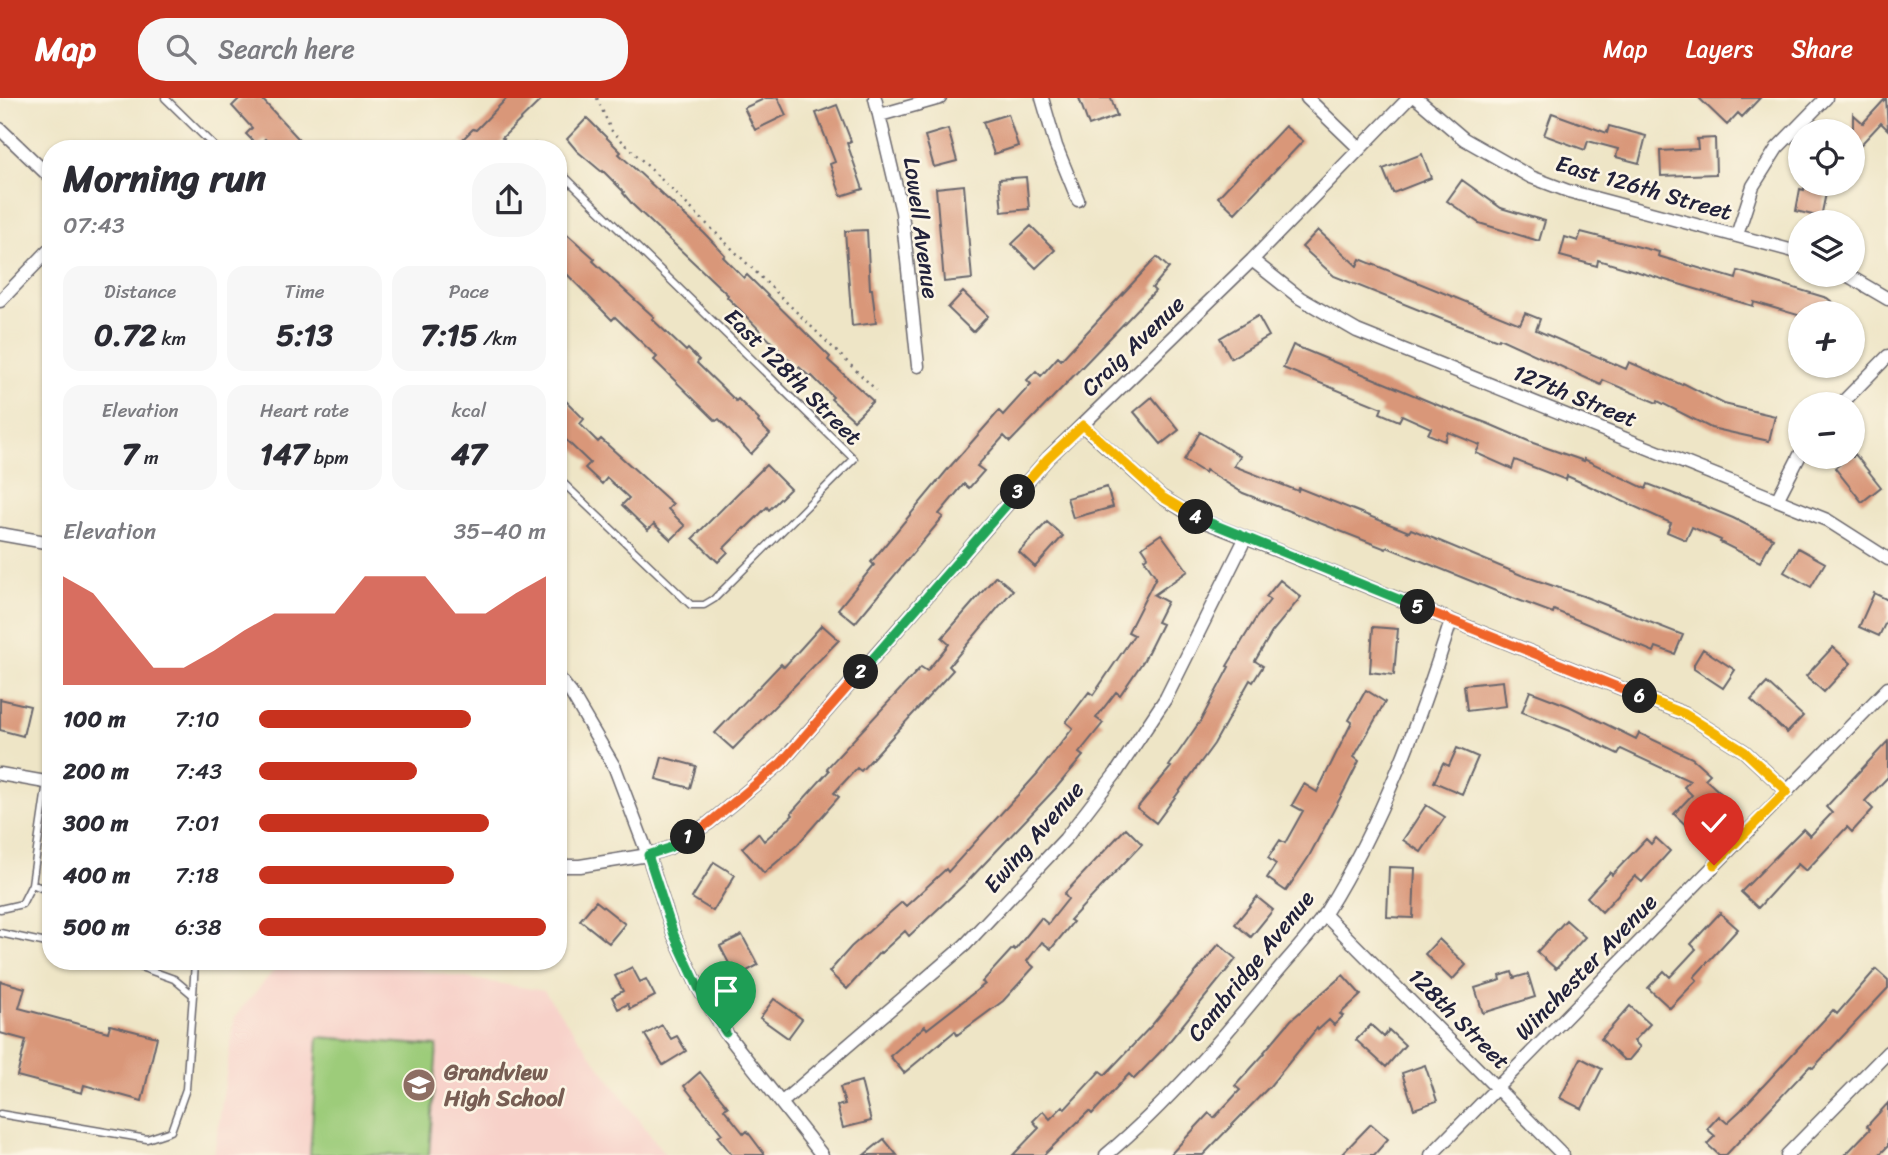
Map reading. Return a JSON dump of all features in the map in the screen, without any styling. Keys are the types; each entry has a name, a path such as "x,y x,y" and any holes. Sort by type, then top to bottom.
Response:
{"street":[{"name":"Lowell Avenue","path":"875,98 902,212 918,366"},
{"path":"880,115 940,98"},
{"path":"1042,98 1056,146 1078,200"},
{"path":"1307,98 1360,149"},
{"name":"Craig Avenue","path":"567,866 648,855 669,848 709,823 781,763 1048,458 1252,260 1409,98"},
{"name":"East 126th Street","path":"1416,98 1464,139 1531,177 1568,191 1788,250"},
{"path":"1737,236 1753,186 1777,148 1826,98"},
{"path":"0,129 42,169"},
{"path":"0,301 42,257"},
{"name":"127th Street","path":"1252,260 1300,298 1357,331 1827,520 1888,559"},
{"path":"1865,286 1888,299"},
{"path":"1854,392 1888,356"},
{"path":"1083,425 1162,497 1196,517 1685,714 1744,751 1787,791"},
{"path":"1777,499 1793,469"},
{"path":"0,534 42,541"},
{"name":"Ewing Avenue","path":"781,1103 965,945 1065,839 1116,773 1166,698 1245,539"},
{"name":"Cambridge Avenue","path":"1106,1155 1141,1126 1233,1025 1325,914 1366,840 1401,763 1451,621"},
{"path":"567,688 615,768 648,855 674,935 699,989 726,1033 822,1155"},
{"name":"Winchester Avenue","path":"1431,1155 1888,688"},
{"path":"0,774 42,781"},
{"name":"128th Street","path":"1325,914 1563,1155"},
{"path":"1787,1155 1888,1052"}],"lane":[{"path":"165,98 208,140"},
{"name":"East 128th Street","path":"567,179 854,459 704,605 691,605 567,487"},
{"path":"0,909 22,904 32,884 42,824"},
{"path":"32,884 42,888"},
{"path":"0,933 42,942"},
{"path":"149,970 174,979 193,995"},
{"path":"0,1114 147,1139 171,1131 186,1089 194,970"}],"path":[{"path":"597,98 611,130 876,390"}],"shaded area":[{"name":"Grandview High School","path":"274,970 419,970 544,991 665,1155 214,1155 235,1016"}],"green space":[{"path":"318,1037 437,1046 429,1155 310,1155"}],"building":[{"path":"240,98 261,98 300,140 252,140 246,134 252,128 232,106"},
{"path":"507,98 543,98 502,138 503,140 462,140 473,129 476,130"},
{"path":"766,98 778,98 786,115 755,130 744,108"},
{"path":"1079,98 1111,98 1117,116 1089,126"},
{"path":"1699,98 1760,98 1742,117 1738,113 1727,125"},
{"path":"1886,98 1888,130 1881,123 1865,140 1865,121"},
{"path":"837,105 851,141 847,143 863,189 841,196 830,164 835,162 816,113"},
{"path":"1552,113 1607,133 1609,126 1646,136 1639,163 1616,157 1618,149 1588,141 1585,150 1544,135"},
{"path":"1008,114 1018,146 994,154 983,122"},
{"path":"587,118 621,152 619,154 704,233 744,278 747,275 830,357 828,360 873,401 854,420 831,399 833,397 812,376 797,368 727,297 728,295 633,205 603,171 577,151 567,139"},
{"path":"1285,126 1303,141 1235,213 1218,197"},
{"path":"948,129 957,161 934,167 925,136"},
{"path":"1715,138 1716,174 1661,176 1660,151 1698,149 1697,139"},
{"path":"1422,154 1431,178 1393,193 1383,169"},
{"path":"1026,177 1029,209 1002,212 999,179"},
{"path":"1462,180 1501,208 1545,221 1539,241 1479,223 1447,201"},
{"path":"964,185 972,279 944,282 936,188"},
{"path":"1799,196 1825,196 1822,210 1796,210"},
{"path":"1031,226 1055,250 1036,268 1012,244"},
{"path":"867,230 870,289 876,323 852,326 845,231"},
{"path":"1318,230 1357,266 1360,259 1520,324 1525,313 1540,319 1536,330 1626,369 1629,362 1682,385 1683,383 1724,404 1775,416 1769,441 1711,428 1658,401 1657,403 1603,380 1601,385 1499,338 1498,340 1444,320 1334,276 1302,247"},
{"path":"1581,232 1659,252 1658,256 1736,279 1738,271 1831,301 1788,301 1788,312 1754,302 1753,306 1598,260 1597,266 1560,256 1565,237 1578,241"},
{"path":"567,234 654,317 652,319 686,351 688,349 699,360 697,363 736,401 738,399 770,434 751,454 719,419 716,421 654,360 657,357 615,317 612,320 567,274"},
{"path":"1157,257 1169,268 1152,288 1155,291 1010,442 1004,436 977,466 984,471 969,488 964,484 939,514 943,517 855,623 838,609 874,565 871,562 948,469 999,411 1003,415 1031,384 1027,380 1036,371 1041,376 1058,357 1061,360"},
{"path":"963,292 988,316 973,332 948,308"},
{"path":"1258,316 1269,336 1231,358 1220,338"},
{"path":"1293,345 1533,443 1584,459 1646,489 1648,484 1682,497 1773,538 1760,562 1692,527 1686,540 1667,532 1671,523 1567,476 1566,480 1515,460 1512,469 1476,453 1480,445 1448,432 1445,441 1428,434 1431,428 1402,415 1399,421 1380,413 1382,408 1283,368"},
{"path":"1152,397 1179,430 1161,444 1134,412"},
{"path":"567,402 584,419 580,424 598,442 601,439 673,504 668,509 685,526 671,540 654,524 648,530 622,505 629,498 607,478 602,484 585,468 590,463 567,441"},
{"path":"1200,432 1240,456 1234,466 1298,491 1299,488 1409,532 1411,529 1521,575 1683,635 1675,654 1656,647 1654,652 1554,610 1553,613 1513,598 1243,493 1184,460"},
{"path":"766,465 790,489 724,548 728,552 718,562 693,538"},
{"path":"1865,467 1881,487 1862,502 1836,469 1865,469"},
{"path":"1107,487 1113,507 1073,518 1067,498"},
{"path":"1047,522 1063,536 1035,567 1019,552"},
{"path":"1161,534 1188,571 1154,595 1167,602 1157,622 1162,624 1144,660 1120,695 1116,692 1096,718 1103,723 1079,753 1083,756 968,881 909,936 905,931 880,952 847,989 829,972 851,947 902,902 906,906 946,869 948,872 1037,774 1073,728 1066,722 1089,692 1093,695 1134,635 1128,632 1156,577 1144,559 1148,556 1142,547"},
{"path":"1798,548 1825,563 1811,587 1784,572"},
{"path":"996,576 1013,590 949,666 953,670 861,771 857,768 834,793 839,797 797,845 764,873 742,848 758,833 764,841 793,815 791,813 829,771 827,768 921,667 927,671 949,644 942,638"},
{"path":"1280,580 1301,597 1272,632 1255,661 1263,666 1253,682 1250,680 1214,744 1156,823 1137,808 1171,767 1169,766 1201,720 1229,667 1227,666 1270,600 1266,597"},
{"path":"1874,593 1888,600 1888,618 1879,636 1859,627"},
{"path":"822,625 839,640 733,749 715,733 781,664 784,667"},
{"path":"1373,627 1398,629 1394,675 1370,672"},
{"path":"1833,647 1851,663 1824,692 1806,676"},
{"path":"1703,649 1735,670 1723,688 1694,669"},
{"path":"1503,681 1506,706 1467,711 1464,685"},
{"path":"1767,683 1803,716 1787,733 1751,700"},
{"path":"1366,690 1385,702 1354,757 1359,761 1346,787 1308,858 1286,891 1267,878 1276,864 1268,858 1280,840 1285,843 1303,811 1292,805 1304,784 1317,792 1352,722 1349,720"},
{"path":"1530,691 1569,706 1636,739 1639,733 1692,758 1710,774 1705,779 1724,796 1691,830 1674,814 1692,795 1684,787 1690,781 1621,749 1618,754 1573,732 1522,712"},
{"path":"0,699 30,706 23,736 0,730"},
{"path":"1888,741 1888,777 1865,801 1873,809 1852,832 1847,827 1806,871 1798,864 1758,908 1741,892 1803,829 1810,836 1832,813 1826,807"},
{"path":"1457,748 1478,757 1462,794 1434,782 1443,763 1449,766"},
{"path":"662,757 696,766 690,788 656,779"},
{"path":"1426,805 1445,817 1421,852 1403,840"},
{"path":"1126,828 1142,844 1070,920 1073,922 1051,949 1042,942 1027,961 1034,967 1003,1001 957,1035 955,1031 904,1073 890,1056 925,1026 927,1029 985,984 982,982 1013,948 1015,950 1041,918 1048,924 1068,899 1064,894"},
{"path":"1656,838 1670,851 1642,882 1635,876 1602,912 1587,897 1646,839 1651,844"},
{"path":"714,862 735,875 713,911 692,898"},
{"path":"1389,867 1415,868 1413,918 1387,917"},
{"path":"1257,897 1273,910 1251,937 1235,924"},
{"path":"596,901 625,924 609,943 580,920"},
{"path":"1720,913 1738,929 1694,977 1697,980 1670,1008 1648,988 1664,971 1670,977 1696,949 1691,944"},
{"path":"1566,920 1585,937 1556,969 1537,952"},
{"path":"742,935 758,965 736,977 720,946"},
{"path":"1439,939 1466,965 1452,980 1425,954"},
{"path":"1219,944 1236,959 1164,1048 1134,1079 1129,1074 1092,1114 1089,1111 1044,1155 1013,1155 1039,1128 1033,1121 1043,1111 1050,1119 1063,1106 1065,1109 1100,1071 1105,1075 1152,1025"},
{"path":"632,967 640,982 646,979 655,996 630,1009 628,1004 618,1009 612,997 623,991 615,976"},
{"path":"1876,969 1888,980 1888,988 1726,1155 1719,1155 1707,1144 1715,1136 1707,1129 1719,1116 1727,1123 1741,1110 1833,1010 1837,1014"},
{"path":"1512,972 1514,978 1528,974 1535,997 1483,1013 1475,988 1501,980 1500,976"},
{"path":"1343,975 1361,995 1340,1014 1343,1016 1334,1025 1329,1020 1318,1030 1317,1028 1270,1086 1203,1155 1170,1155 1209,1113 1214,1118 1240,1090 1235,1086 1291,1020"},
{"path":"0,981 25,988 19,1008 108,1032 110,1025 157,1037 142,1101 84,1085 82,1093 17,1076 26,1040 0,1033"},
{"path":"774,999 802,1019 788,1038 760,1018"},
{"path":"1630,1006 1650,1024 1634,1041 1640,1047 1629,1060 1624,1060 1601,1039"},
{"path":"662,1025 671,1039 677,1036 686,1051 663,1065 645,1035"},
{"path":"1371,1025 1384,1037 1389,1030 1405,1045 1386,1067 1356,1040"},
{"path":"1581,1058 1602,1069 1582,1109 1560,1098"},
{"path":"1425,1065 1437,1101 1414,1109 1402,1073"},
{"path":"700,1072 728,1107 724,1109 744,1134 747,1131 765,1155 732,1155 718,1137 722,1134 684,1086"},
{"path":"861,1081 871,1121 843,1128 837,1106 845,1104 840,1087"},
{"path":"1888,1103 1888,1146 1879,1155 1845,1155 1870,1129 1867,1126"},
{"path":"1371,1124 1388,1139 1374,1155 1341,1155"},
{"path":"884,1139 897,1155 864,1155"}],"place":[{"name":"Grandview High School","path":"419,1085"}],"route":[{"path":"726,1033 699,989 674,935 648,855 669,848 709,823 781,763 1048,458 1083,425 1162,497 1196,517 1685,714 1744,751 1787,791 1714,865"}]}
